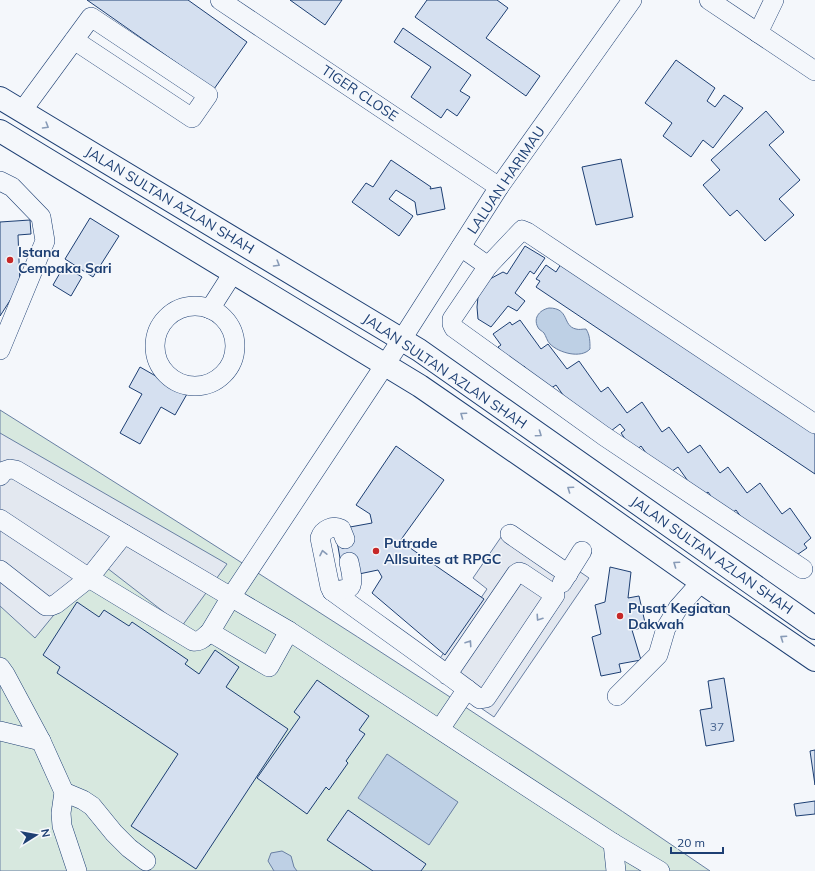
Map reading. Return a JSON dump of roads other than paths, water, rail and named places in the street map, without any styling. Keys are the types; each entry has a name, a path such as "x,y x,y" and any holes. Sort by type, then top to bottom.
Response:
{"main road":[{"name":"JALAN SULTAN AZLAN SHAH","path":"0,98 402,339 815,628"},
{"name":"JALAN SULTAN AZLAN SHAH","path":"0,131 420,386 815,660"}],"street":[{"name":"TIGER CLOSE","path":"220,0 500,187"},
{"name":"LALUAN HARIMAU","path":"210,632 231,597 402,339 500,187 632,0"},
{"path":"709,0 815,71"},
{"path":"758,33 774,0"},
{"path":"22,111 74,40 91,17 208,95 192,118 74,40"},
{"path":"0,181 12,187 41,217 45,241 0,350"},
{"path":"803,569 604,436 454,328 452,319 488,266 522,230 815,424"},
{"path":"461,247 488,266"},
{"path":"210,309 233,273"},
{"path":"197,306 210,309 222,316 230,326 235,340 235,353 230,366 222,377 210,384 196,387 184,385 172,380 162,371 157,359 154,346 156,333 172,312 184,307 197,306"},
{"path":"0,476 4,471 10,469 16,470 289,631 613,843 660,871"},
{"path":"0,519 90,578 193,641 201,640 210,632 269,667 289,631"},
{"path":"345,539 342,528 338,527 325,529 321,533 320,538 332,591 480,699 486,698 555,595 582,551"},
{"path":"0,570 46,606 51,606 56,604 90,578 124,534"},
{"path":"510,534 568,574"},
{"path":"332,591 349,588 351,585 352,581 349,562"},
{"path":"447,675 516,574 522,572 555,595"},
{"path":"617,696 658,655 666,628 678,608 701,582"},
{"path":"0,667 42,741 64,792 61,813 62,826 77,871"},
{"path":"440,729 467,689"},
{"path":"0,731 42,741"},
{"path":"64,792 83,800 92,806 129,848 146,861"},
{"path":"613,843 616,871"}],"water":[{"path":"549,308 560,311 572,327 577,329 586,329 590,341 590,349 581,354 570,354 559,350 550,344 544,333 539,329 536,322 536,318 540,313"},
{"path":"387,754 458,802 429,845 358,798"},
{"path":"282,851 291,856 294,867 297,871 274,871 268,861 271,853"}],"place":[{"name":"Istana Cempaka Sari","path":"10,260"},
{"name":"Putrade Allsuites at RPGC","path":"376,551"},
{"name":"Pusat Kegiatan Dakwah","path":"620,616"}]}
